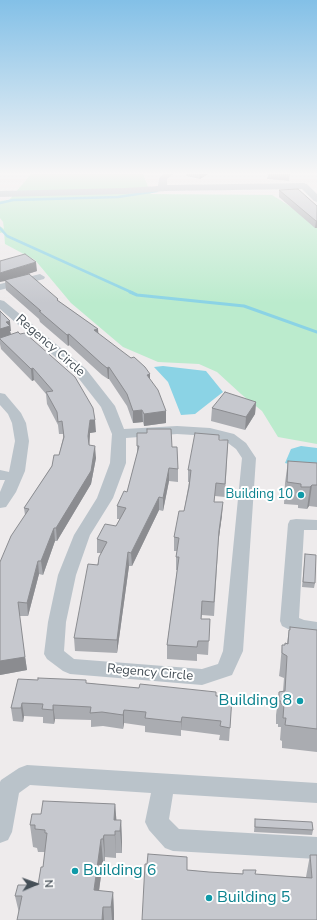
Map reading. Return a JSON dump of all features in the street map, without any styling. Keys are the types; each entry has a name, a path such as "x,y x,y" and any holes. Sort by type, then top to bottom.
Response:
{"street":[{"path":"0,287 40,277"},
{"name":"Regency Circle","path":"0,303 81,372 108,406 119,434 118,463 105,498 82,535 68,575 57,622 54,654 70,666 202,677 224,669 234,651 250,458 241,446 228,437 210,432 177,430 119,434"},
{"path":"22,337 36,333"},
{"path":"0,397 14,413 19,423 22,441 20,458 7,476 8,492 0,503"},
{"path":"317,525 296,524 289,621 301,628 317,629"},
{"path":"0,832 5,787 26,776 317,793"},
{"path":"164,783 157,822 172,840 317,848"}],"green space":[{"path":"307,217 317,223 317,444 278,437 262,411 217,372 199,364 158,362 123,347 71,303 35,260 5,244 4,232 0,233 0,226 4,229 3,222 0,218"}],"water":[{"path":"163,366 206,371 223,392 195,414 181,415 168,382 154,367"},
{"path":"301,446 317,448 317,471 285,463 291,449"}],"building":[{"path":"311,217 317,217 316,221"},
{"path":"25,254 36,262 0,273 0,261"},
{"path":"29,274 58,299 57,300 98,329 94,330 131,358 134,357 145,367 150,374 147,375 158,390 166,411 144,414 142,410 133,411 127,394 109,367 107,368 102,364 69,334 67,335 5,280"},
{"path":"0,311 10,321 6,322 10,326 0,329"},
{"path":"18,332 20,334 25,333 75,377 93,408 95,420 90,420 88,436 89,445 95,446 91,471 56,528 54,528 41,561 38,561 27,603 18,602 25,657 0,661 0,562 11,536 29,509 24,508 52,466 54,455 59,455 64,437 62,421 58,422 57,412 46,392 53,391 33,368 31,369 0,339"},
{"path":"225,392 256,402 246,417 212,408"},
{"path":"147,429 171,429 172,447 177,447 178,469 169,468 163,498 159,497 131,553 128,552 117,640 74,638 88,564 98,565 99,557 107,542 97,539 105,524 116,526 126,508 117,506 124,491 127,492 139,446 137,446 137,433 147,433"},
{"path":"195,433 219,435 219,440 228,440 225,484 216,483 214,502 223,502 219,531 214,602 202,601 201,619 210,619 209,641 198,641 197,647 167,645 179,557 176,557 179,538 174,537 179,511 184,511 189,487 191,470 188,470"},
{"path":"288,461 317,463 317,485 301,487 301,484 287,482"},
{"path":"305,554 316,555 315,583 303,582"},
{"name":"Building 8","path":"290,627 317,630 317,729 285,725 286,718 283,718 284,704 281,704 281,701 279,701 279,692 285,691 287,656 282,653 282,645 285,645 285,643 288,644"},
{"path":"38,678 86,680 86,683 139,688 140,684 216,692 216,696 232,697 230,728 220,726 221,721 182,717 181,722 145,718 146,712 124,710 123,715 102,712 90,713 91,707 53,705 53,710 42,709 43,704 22,703 21,708 11,708 18,679 38,680"},
{"name":"Building 6","path":"43,801 115,804 114,820 121,820 120,831 115,831 115,835 104,835 103,839 101,839 94,890 113,892 111,907 103,907 102,920 17,920 22,896 15,896 18,885 38,885 41,867 43,867 47,833 45,833 45,830 35,829 35,825 30,825 32,814 41,814"},
{"path":"255,819 312,822 313,830 255,827"},
{"path":"148,854 187,857 187,870 243,874 243,870 256,870 255,874 312,878 310,855 317,855 317,920 142,920 145,864 147,864"}],"waterway":[{"path":"0,228 7,236 133,293"},
{"path":"130,292 137,295 244,306 317,332"}],"place":[{"name":"Building 10","path":"301,495"},
{"name":"Building 8","path":"300,701"},
{"name":"Building 6","path":"75,871"},
{"name":"Building 5","path":"209,898"}]}
